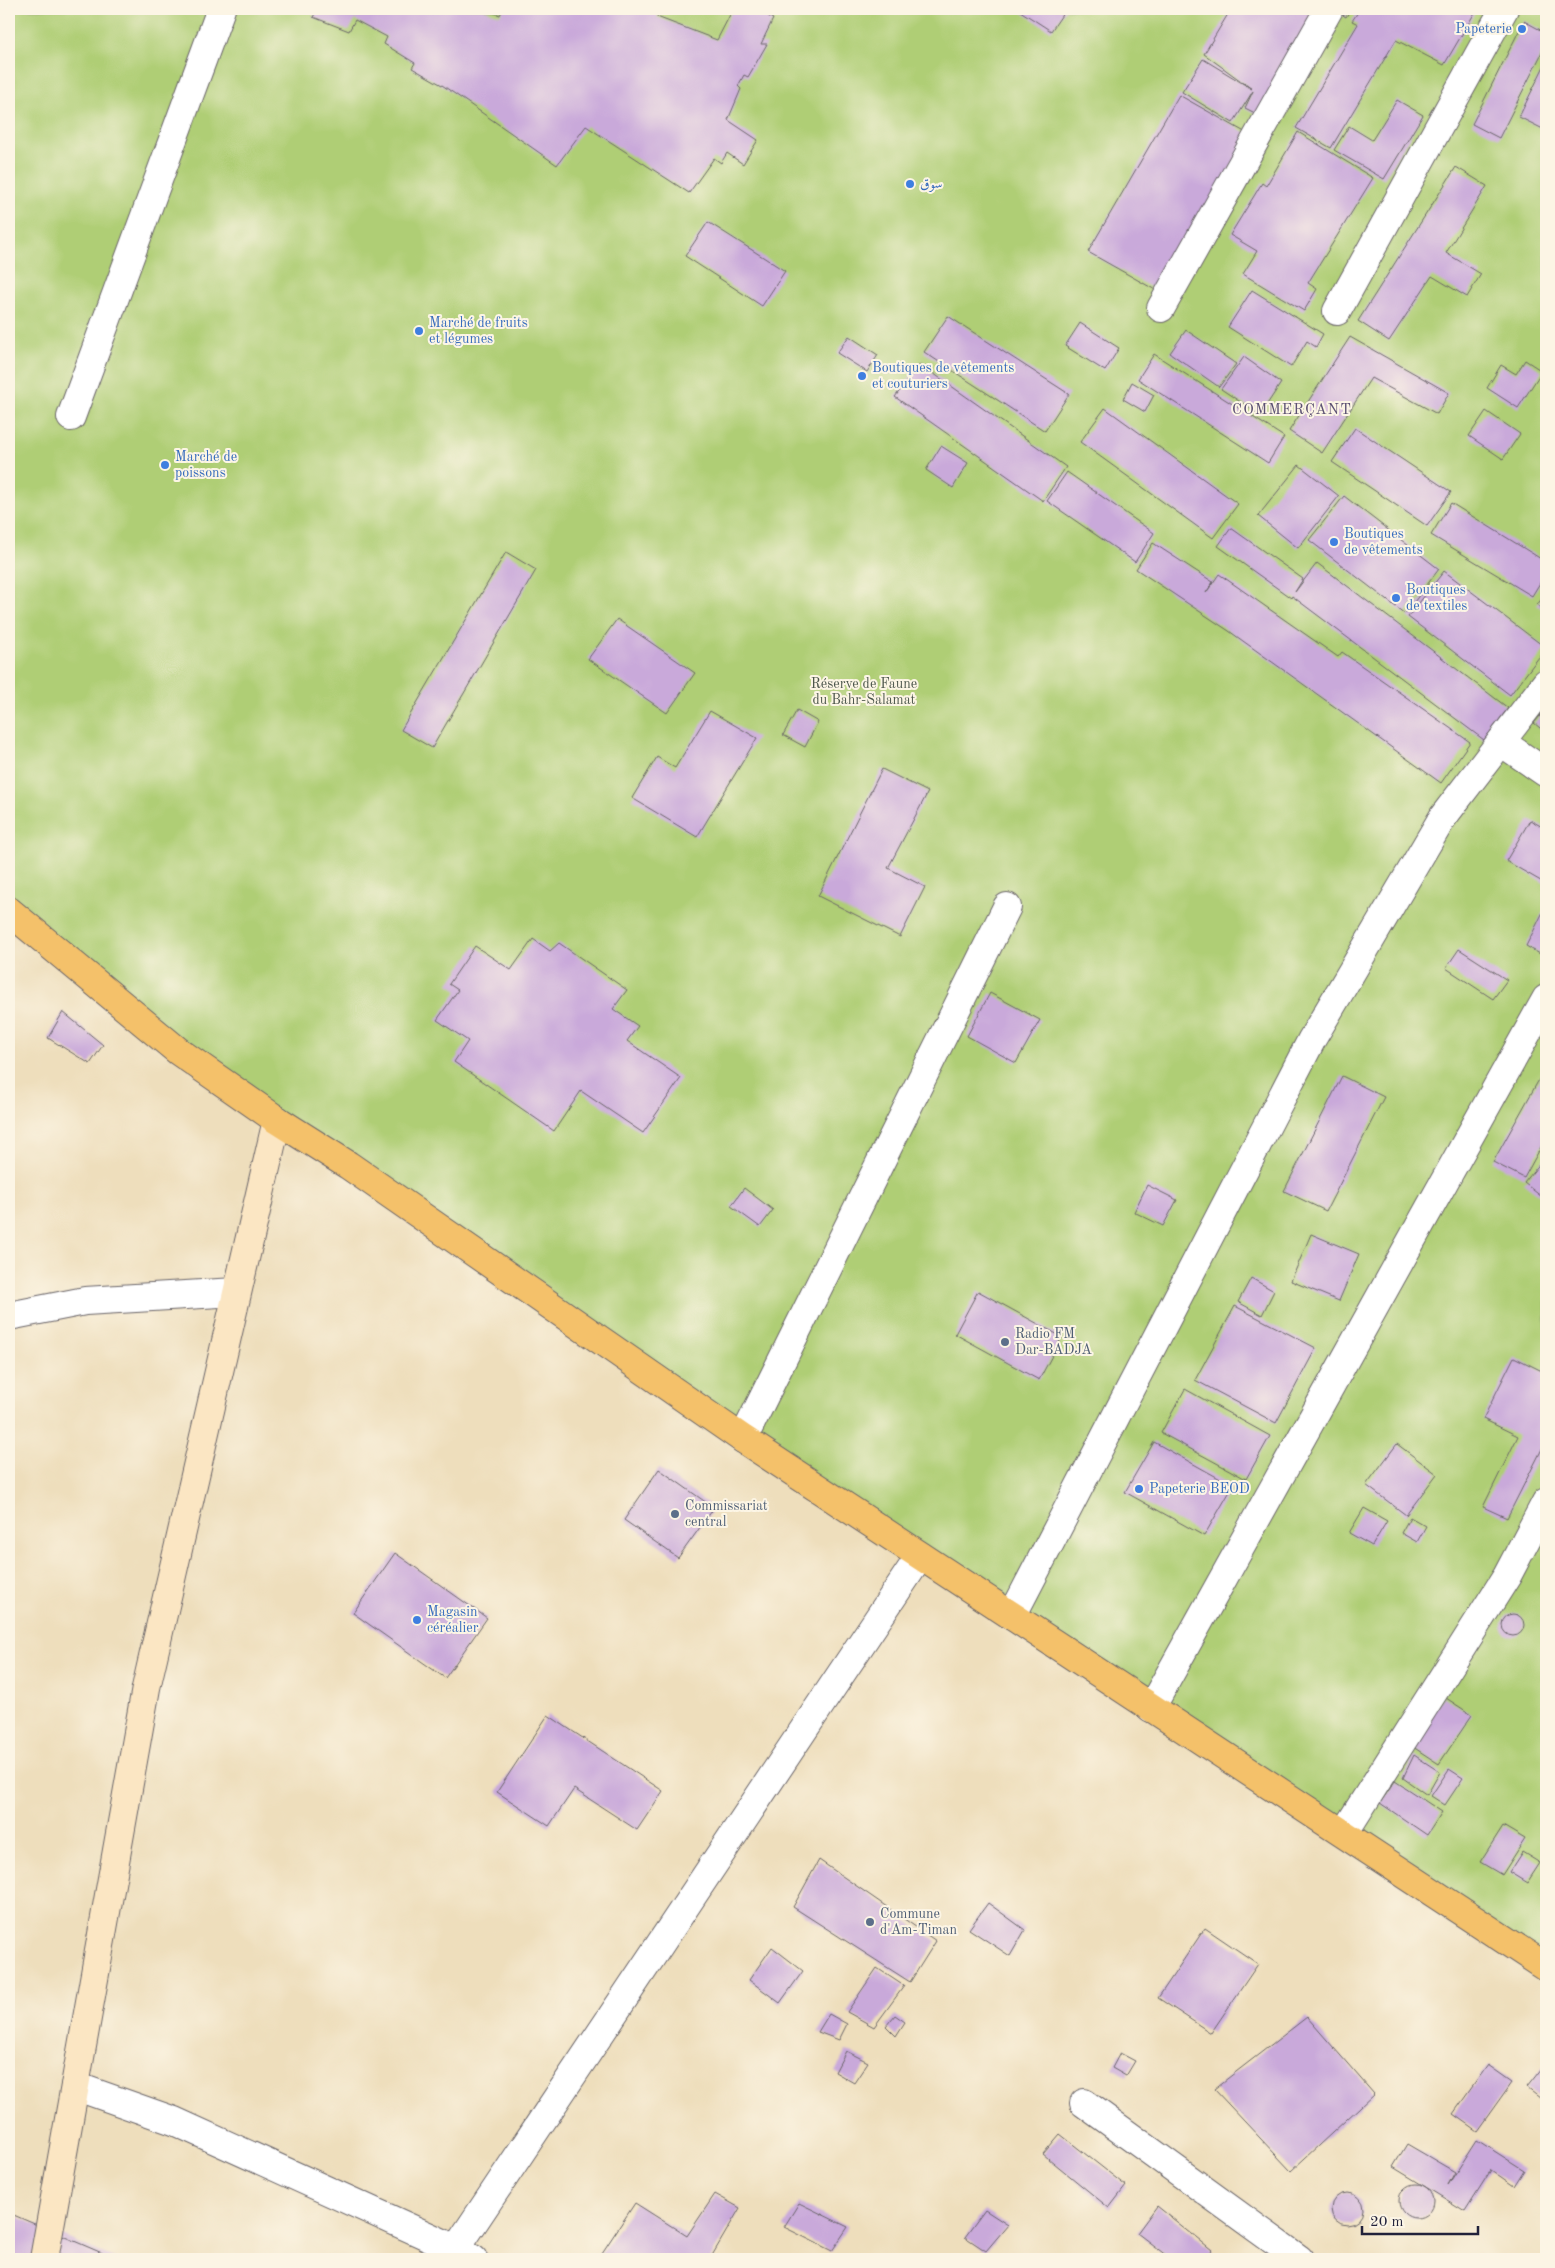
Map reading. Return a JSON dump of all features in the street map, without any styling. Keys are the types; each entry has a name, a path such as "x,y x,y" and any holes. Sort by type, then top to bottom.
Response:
{"main road":[{"path":"9,911 178,1051 277,1120 348,1164 743,1439 1546,1966"},
{"path":"44,2259 146,1688 277,1120"}],"street":[{"path":"71,417 221,9"},
{"path":"1161,308 1329,9"},
{"path":"1337,311 1504,9"},
{"path":"1012,1616 1312,1040 1442,817 1546,683"},
{"path":"1501,742 1546,773"},
{"path":"743,1439 1007,907"},
{"path":"1151,1708 1546,999"},
{"path":"9,1316 85,1301 236,1292"},
{"path":"1344,1832 1507,1576 1546,1502"},
{"path":"75,2086 174,2121 465,2254 920,1556"},
{"path":"1084,2103 1299,2259"}],"green space":[{"name":"Réserve de Faune du Bahr-Salamat","path":"9,9 1546,9 1546,1968 277,1120 9,909"}],"building":[{"path":"318,9 483,9 500,15 503,9 661,9 657,17 717,40 733,9 771,9 768,16 773,19 761,44 767,44 748,77 744,75 738,86 741,89 728,120 758,140 743,164 727,153 721,163 714,158 689,193 586,126 557,165 442,85 412,68 415,63 384,44 387,37 355,20 349,31 313,17"},
{"path":"1017,9 1066,9 1051,31"},
{"path":"1231,9 1319,9 1257,114 1245,108 1253,91 1233,123 1182,92 1203,59 1252,89 1204,54"},
{"path":"1333,9 1351,9 1346,17"},
{"path":"1360,9 1477,9 1444,65 1396,40 1331,148 1296,128 1358,24 1352,21"},
{"path":"1524,21 1546,33 1546,45 1499,138 1472,124"},
{"path":"1546,62 1546,122 1543,129 1519,117"},
{"path":"1179,95 1250,135 1159,292 1088,252"},
{"path":"1397,100 1423,115 1384,179 1334,150 1349,126 1372,140"},
{"path":"1298,132 1373,178 1308,283 1317,289 1304,311 1243,274 1257,251 1230,235 1262,183 1266,186"},
{"path":"1456,167 1487,186 1446,253 1481,274 1467,297 1432,276 1389,341 1358,321"},
{"path":"708,222 785,271 762,306 685,256"},
{"path":"1252,290 1323,334 1316,347 1307,341 1291,367 1228,327"},
{"path":"948,316 1069,394 1045,431 924,352"},
{"path":"1080,323 1119,348 1105,371 1065,346"},
{"path":"1186,330 1236,364 1219,387 1170,353"},
{"path":"849,336 878,355 867,372 837,353"},
{"path":"1350,337 1449,393 1437,414 1371,378 1322,453 1289,431"},
{"path":"1154,354 1284,437 1268,463 1138,379"},
{"path":"1244,357 1281,383 1260,415 1221,389"},
{"path":"1525,360 1542,371 1518,408 1487,388 1501,365 1516,374"},
{"path":"920,364 1066,467 1043,501 895,397"},
{"path":"1132,382 1154,395 1145,412 1123,399"},
{"path":"1105,408 1238,504 1213,538 1080,442"},
{"path":"1486,411 1520,434 1503,459 1469,436"},
{"path":"1355,428 1451,492 1427,526 1332,462"},
{"path":"941,446 968,463 953,488 926,470"},
{"path":"1299,465 1339,496 1298,548 1258,516"},
{"path":"1067,472 1154,533 1135,562 1047,501"},
{"path":"1344,496 1439,569 1405,614 1309,540"},
{"path":"1451,503 1546,562 1546,573 1532,596 1431,535"},
{"path":"1231,528 1303,579 1295,592 1317,563 1508,708 1484,740 1292,596 1291,598 1218,546"},
{"path":"1153,543 1213,582 1206,593 1219,574 1338,657 1342,652 1470,742 1441,783 1229,631 1136,569"},
{"path":"506,552 536,570 432,748 401,730"},
{"path":"1444,571 1546,648 1510,695 1408,617"},
{"path":"1546,593 1546,612 1537,605"},
{"path":"617,619 695,673 667,713 588,659"},
{"path":"1546,709 1546,733 1534,723"},
{"path":"797,710 818,722 805,747 783,735"},
{"path":"710,711 757,738 697,837 632,798 657,757 675,768"},
{"path":"882,769 928,792 888,868 925,887 900,937 818,896"},
{"path":"1530,820 1546,829 1546,884 1506,861"},
{"path":"1546,906 1546,941 1540,954 1526,946"},
{"path":"533,939 550,951 559,943 627,990 613,1009 638,1026 627,1041 681,1078 643,1133 581,1091 554,1131 454,1062 468,1041 437,1020 458,990 449,984 475,946 511,970"},
{"path":"1459,949 1507,980 1493,999 1446,968"},
{"path":"990,993 1040,1020 1016,1063 967,1036"},
{"path":"63,1012 103,1045 90,1064 48,1038"},
{"path":"1546,1067 1546,1138 1524,1178 1493,1162"},
{"path":"1342,1076 1384,1097 1326,1211 1284,1191"},
{"path":"1546,1156 1546,1200 1524,1183"},
{"path":"1147,1185 1177,1200 1163,1226 1134,1212"},
{"path":"744,1188 773,1210 760,1227 731,1206"},
{"path":"1311,1234 1359,1254 1339,1301 1291,1281"},
{"path":"1251,1278 1274,1291 1262,1315 1238,1302"},
{"path":"978,1291 1062,1337 1039,1380 955,1334"},
{"path":"1235,1306 1316,1348 1276,1423 1195,1380"},
{"path":"1514,1357 1544,1372 1546,1367 1546,1441 1507,1518 1483,1507 1518,1436 1483,1419"},
{"path":"1185,1389 1270,1436 1246,1479 1161,1433"},
{"path":"1154,1442 1233,1486 1204,1536 1125,1492"},
{"path":"1397,1444 1437,1474 1406,1515 1366,1485"},
{"path":"659,1469 714,1508 678,1558 624,1520"},
{"path":"1364,1508 1387,1521 1372,1546 1349,1533"},
{"path":"1410,1517 1426,1526 1417,1542 1401,1533"},
{"path":"395,1553 487,1618 445,1678 353,1613"},
{"path":"1509,1614 1517,1614 1524,1621 1524,1629 1517,1636 1509,1636 1502,1629 1502,1621"},
{"path":"1443,1696 1472,1715 1439,1764 1410,1745"},
{"path":"548,1715 663,1791 637,1830 574,1789 549,1826 497,1792"},
{"path":"1414,1755 1440,1772 1427,1795 1403,1778"},
{"path":"1449,1769 1463,1778 1445,1805 1431,1796"},
{"path":"1395,1781 1442,1812 1427,1835 1380,1803"},
{"path":"1503,1826 1525,1839 1502,1875 1480,1862"},
{"path":"1522,1852 1540,1863 1527,1883 1509,1872"},
{"path":"819,1860 936,1941 910,1982 793,1907"},
{"path":"988,1903 1025,1930 1010,1956 969,1929"},
{"path":"1205,1928 1258,1964 1211,2033 1158,1998"},
{"path":"772,1947 803,1971 780,2003 749,1980"},
{"path":"877,1968 904,1986 874,2027 847,2012"},
{"path":"829,2014 847,2024 839,2040 818,2032"},
{"path":"895,2015 905,2022 896,2036 886,2026"},
{"path":"1307,2017 1374,2094 1291,2171 1214,2089"},
{"path":"846,2051 868,2062 854,2083 835,2072"},
{"path":"1120,2053 1135,2061 1126,2076 1112,2068"},
{"path":"1546,2064 1546,2101 1545,2102 1527,2088"},
{"path":"1488,2065 1512,2082 1477,2131 1453,2114"},
{"path":"1060,2134 1126,2186 1109,2208 1043,2154"},
{"path":"1477,2140 1524,2170 1514,2186 1491,2170 1465,2211 1393,2167 1407,2144 1455,2172 1448,2185"},
{"path":"1416,2184 1428,2189 1433,2201 1428,2213 1416,2218 1404,2213 1399,2201 1404,2189"},
{"path":"1347,2193 1353,2194 1358,2198 1362,2203 1362,2215 1358,2220 1353,2224 1347,2225 1341,2224 1336,2220 1332,2215 1331,2209 1332,2203 1336,2198 1341,2194"},
{"path":"715,2194 740,2208 710,2259 607,2259 600,2256 635,2203 687,2236"},
{"path":"799,2203 848,2227 832,2251 784,2227"},
{"path":"1157,2206 1212,2250 1205,2259 1171,2259 1137,2233"},
{"path":"985,2210 1008,2225 986,2251 965,2237"},
{"path":"9,2213 116,2259 9,2259"}],"place":[{"name":"Papeterie","path":"1522,29"},
{"name":"سوق","path":"910,184"},
{"name":"Marché de fruits et légumes","path":"419,331"},
{"name":"Boutiques de vêtements et couturiers","path":"862,376"},
{"name":"Marché de poissons","path":"165,465"},
{"name":"Boutiques de vêtements","path":"1334,542"},
{"name":"Boutiques de textiles","path":"1396,598"},
{"name":"Radio FM Dar-BADJA","path":"1005,1342"},
{"name":"Papeterie BEOD","path":"1139,1489"},
{"name":"Commissariat central","path":"675,1514"},
{"name":"Magasin céréalier","path":"417,1620"},
{"name":"Commune d'Am-Timan","path":"870,1922"}],"district":[{"name":"COMMERÇANT","path":"1292,410"}]}
